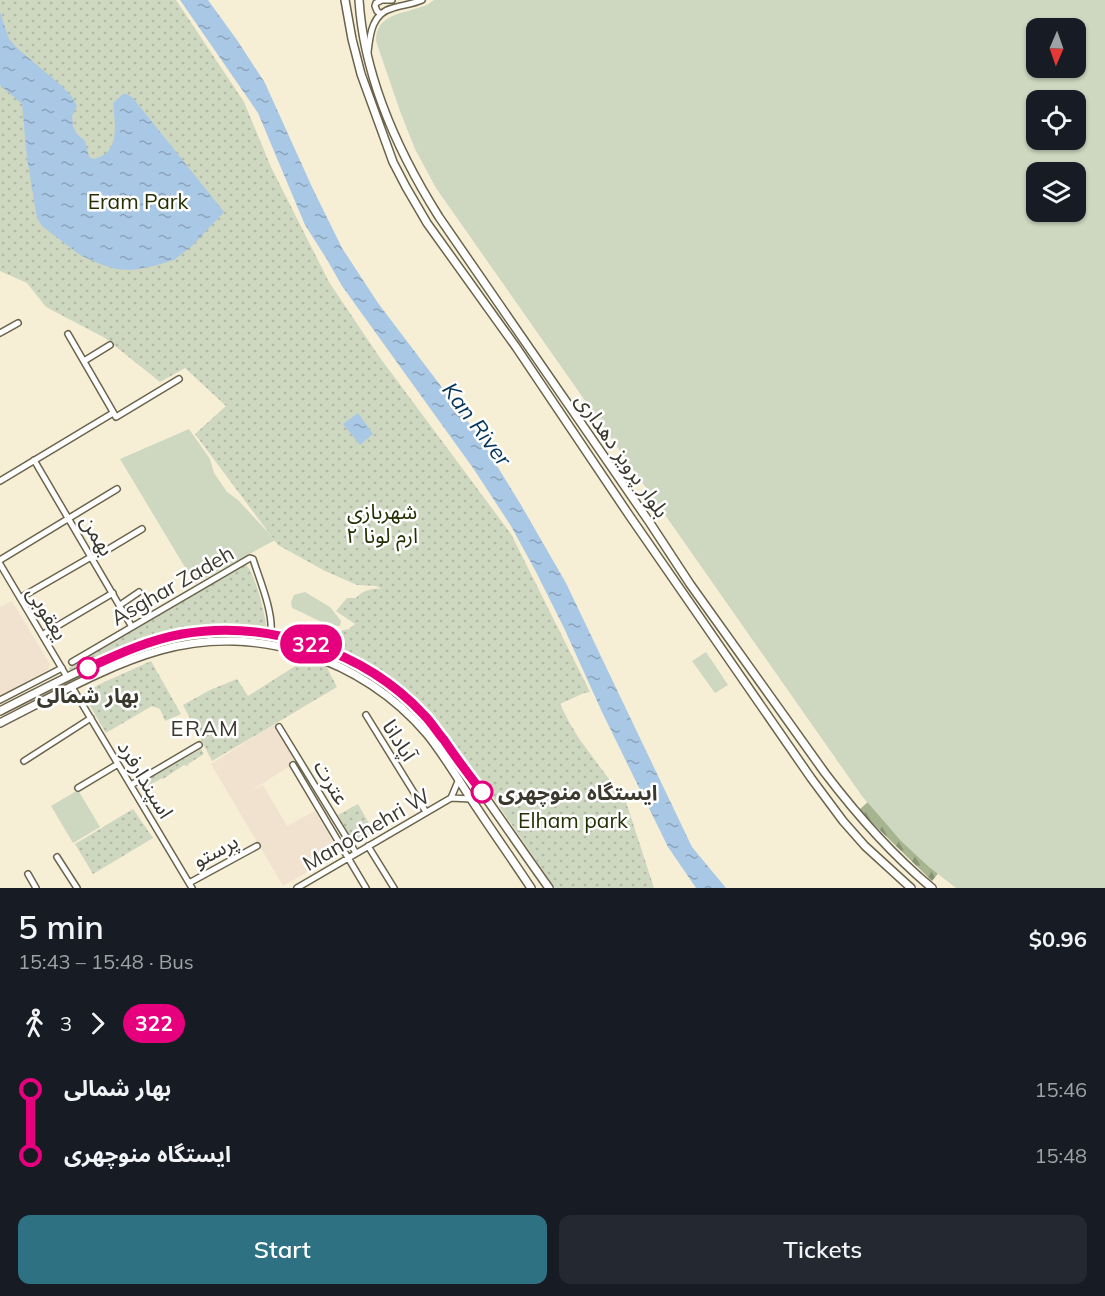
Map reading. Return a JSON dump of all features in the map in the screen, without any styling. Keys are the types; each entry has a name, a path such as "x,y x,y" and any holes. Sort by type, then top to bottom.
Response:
{"main road":[{"name":"بلوار پرویز دهداری","path":"345,0 352,39 372,106 393,162 428,223 811,778 843,821 911,888"},
{"name":"بلوار پرویز دهداری","path":"359,0 363,32 374,78 391,127 417,183 651,523 690,584 825,773 886,847 932,888"},
{"path":"0,711 128,650 171,637 216,630 271,633 315,646 378,676 395,687 425,716 549,888"},
{"path":"0,723 137,657 182,645 229,641 261,643 307,654 334,664 363,679 408,714 426,734 459,779 531,888"}],"street":[{"path":"381,14 377,11 376,3 382,0 392,0"},
{"path":"368,57 371,28 381,14 393,7 422,0"},
{"path":"0,333 18,323"},
{"path":"68,334 115,415"},
{"path":"84,361 110,345"},
{"path":"0,481 179,379"},
{"name":"بهمن","path":"34,460 132,627"},
{"path":"0,562 117,489"},
{"path":"20,598 142,529"},
{"name":"Asghar Zadeh","path":"72,662 252,558 271,621 271,633"},
{"name":"یعقوبی","path":"0,562 68,678"},
{"path":"120,605 139,592"},
{"path":"42,635 113,593"},
{"path":"0,700 62,668"},
{"name":"اسپندارفرد","path":"72,687 190,885"},
{"name":"آپادانا","path":"366,715 426,812"},
{"path":"24,761 91,718"},
{"name":"عترت","path":"279,727 356,854"},
{"path":"131,785 200,745"},
{"path":"78,788 118,764"},
{"path":"293,765 366,888"},
{"path":"459,779 452,798 471,799"},
{"name":"Manochehri W","path":"301,887 452,798"},
{"name":"پرستو","path":"190,885 256,846"},
{"path":"368,846 394,888"},
{"path":"57,857 76,888"},
{"path":"28,874 36,888"}],"shaded area":[{"path":"12,601 50,664 48,670 0,695 0,607"},
{"path":"274,724 296,762 251,791 263,785 287,826 315,811 338,851 337,855 283,886 211,764"}],"green space":[{"name":"Eram Park","path":"0,0 176,0 244,102 271,167 329,282 378,355 511,534 590,692 560,704 580,740 626,802 654,888 555,888 432,713 367,664 323,643 355,624 336,611 347,598 356,598 371,589 382,589 376,586 357,585 325,571 278,545 195,434 226,406 185,368 160,382 105,338 46,307 27,283 0,271"},
{"path":"434,0 1105,0 1105,888 956,888 901,841 862,796 436,188 415,149 376,41 380,25 385,20 425,6"},
{"path":"189,429 210,459 214,473 227,492 238,500 275,540 195,584 120,459"},
{"path":"245,564 256,584 267,629 216,626 178,631 124,648 71,671 69,668"},
{"path":"305,592 330,607 341,621 340,626 322,622 292,608 291,602 294,595"},
{"path":"706,652 728,685 715,693 692,661"},
{"path":"308,658 325,664 337,687 212,761 183,705 210,690 237,679 248,696"},
{"path":"151,661 181,714 165,721 160,709 152,706 106,733 83,694"},
{"path":"201,749 204,754 188,766 184,765 141,790 140,784"},
{"path":"78,790 100,827 73,843 51,806"},
{"path":"881,790 974,829 932,881 859,810"},
{"path":"358,804 375,834 355,845 338,815"},
{"path":"133,809 153,838 93,874 75,844"}],"water":[{"path":"180,0 208,0 265,83 342,248 378,303 478,435 521,505 566,583 692,847 726,888 696,888 668,847 564,628 511,526 473,468 342,286 305,225 258,113"},
{"path":"0,12 9,39 72,97 77,106 72,116 73,126 77,134 85,141 89,157 93,159 108,151 115,128 113,103 123,94 127,94 133,98 224,212 193,245 174,260 132,270 116,269 80,255 42,226 37,218 27,158 22,104 0,85"},
{"path":"358,413 373,434 360,445 343,424"}],"bus line":[{"name":"322","path":"88,668 147,643 216,630 271,633 315,646 348,660 395,687 425,716 482,792"}],"place":[{"name":"بهار شمالی","path":"88,668"},
{"name":"ایستگاه منوچهری","path":"482,792"}],"district":[{"name":"ERAM","path":"205,728"}],"water label":[{"name":"Kan River","path":"477,424"}],"park label":[{"name":"شهربازی ارم لونا ۲","path":"382,523"},
{"name":"Elham park","path":"573,820"}]}
